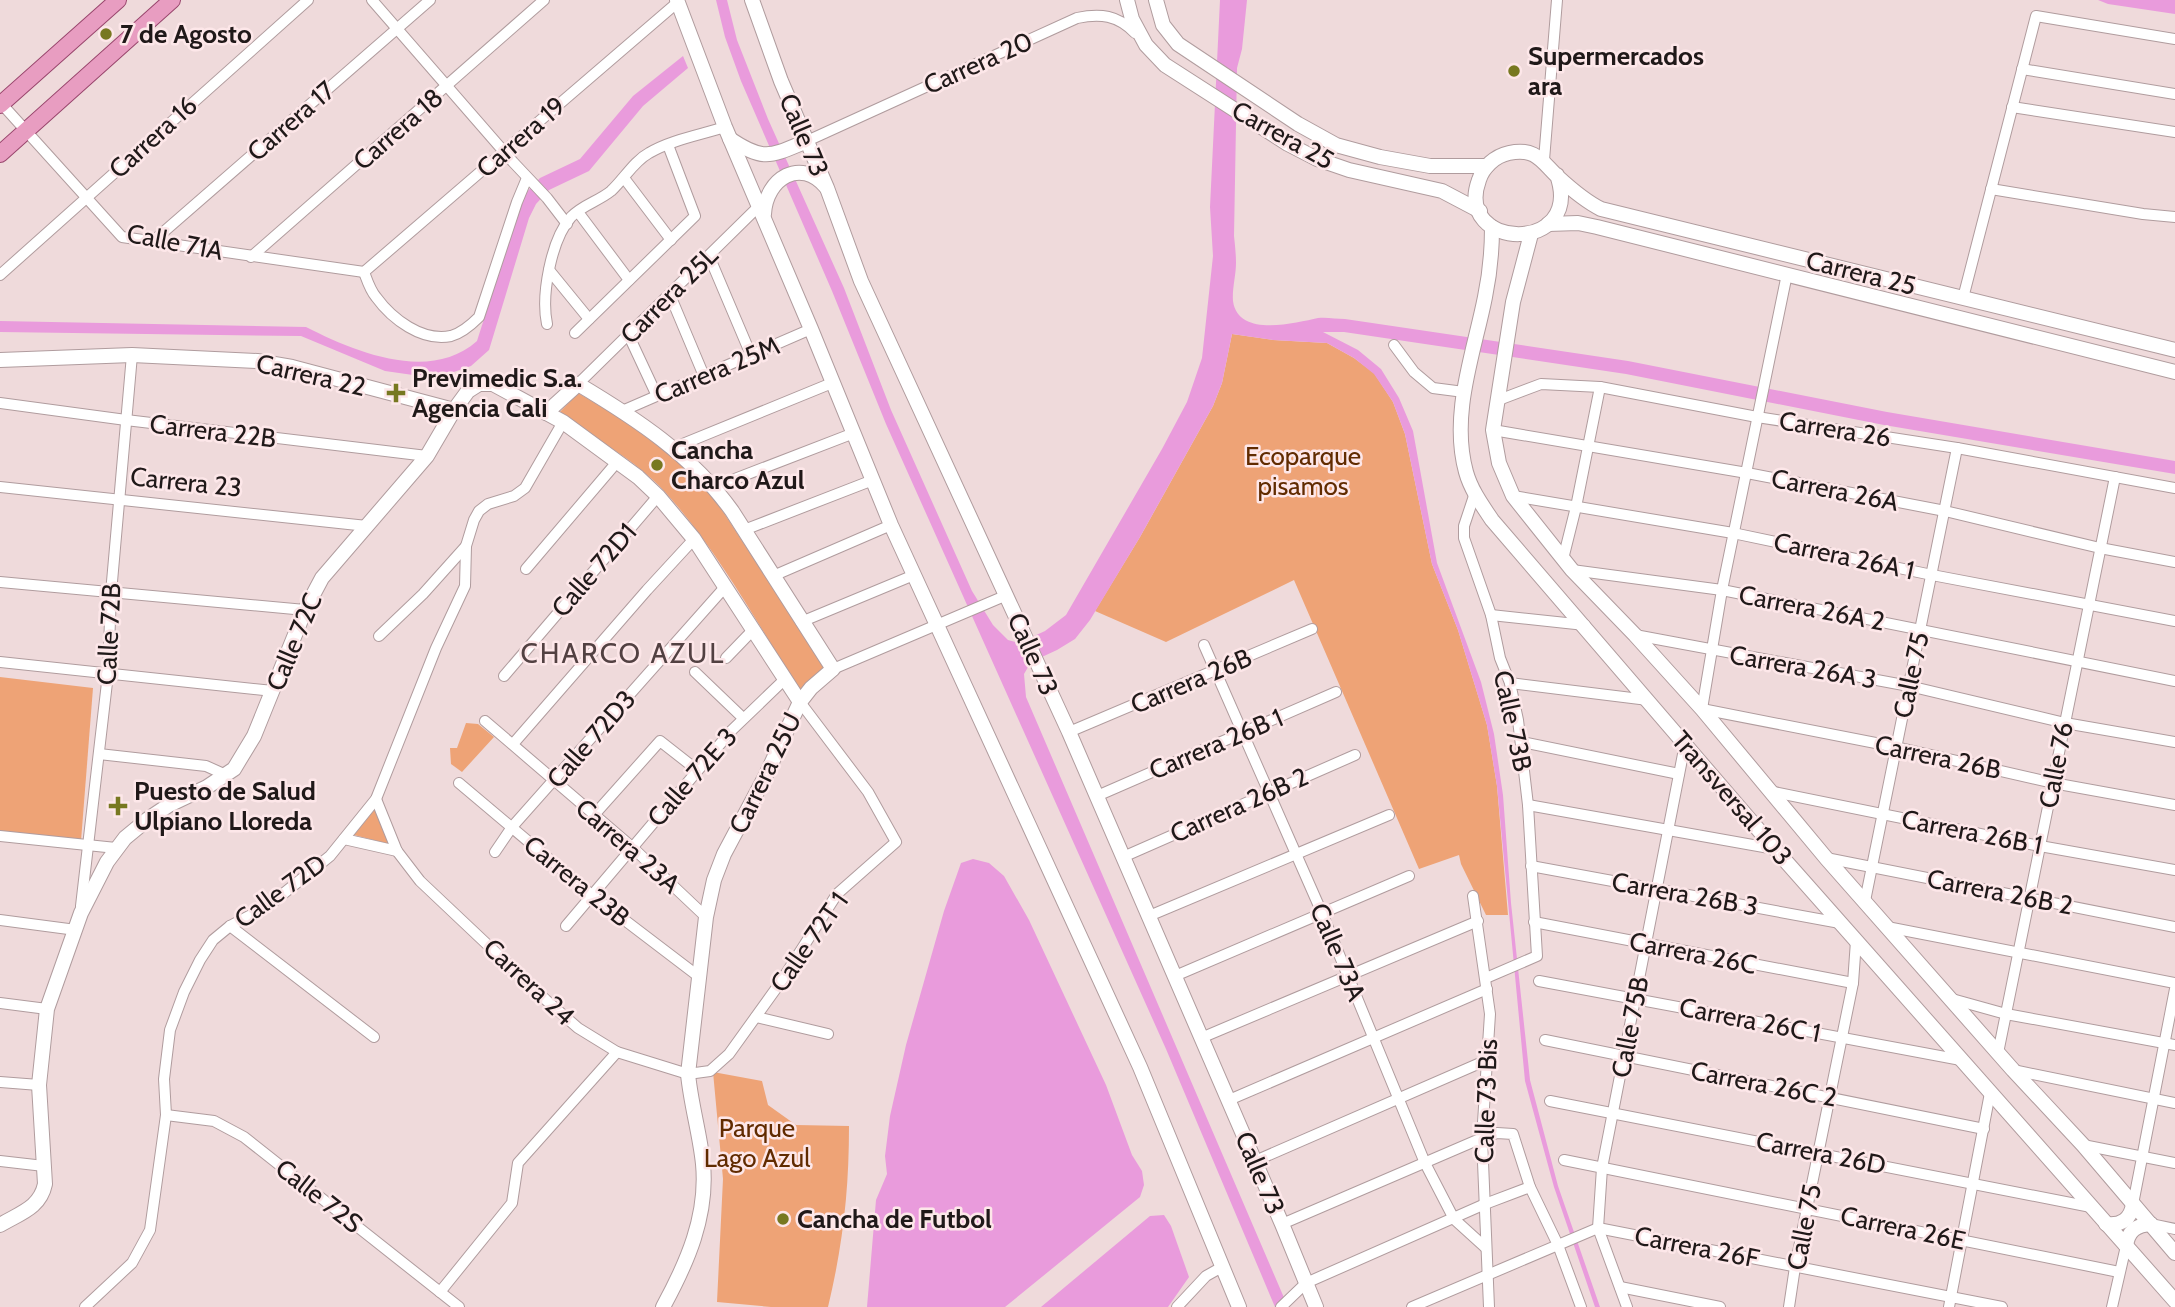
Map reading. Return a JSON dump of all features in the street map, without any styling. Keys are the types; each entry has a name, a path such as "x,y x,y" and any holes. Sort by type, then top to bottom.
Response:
{"main road":[{"path":"0,104 118,0"},
{"path":"0,154 172,0"}],"street":[{"name":"Carrera 16","path":"0,275 308,0"},
{"path":"373,0 567,224"},
{"name":"Carrera 17","path":"152,242 430,0"},
{"name":"Carrera 18","path":"251,257 544,0"},
{"name":"Calle 73","path":"752,0 781,81 827,188 861,281 1097,796 1282,1223 1301,1288 1316,1307"},
{"path":"1544,160 1558,0"},
{"path":"678,1 727,133 763,208 891,525 942,623 1134,1054 1239,1307"},
{"name":"Carrera 19","path":"364,272 678,1"},
{"name":"Carrera 25","path":"1127,1 1132,19 1146,45 1165,65 1288,144 1317,159 1349,170 1442,191 1480,211 1492,227"},
{"name":"Carrera 25","path":"1157,2 1163,25 1178,44 1298,124 1336,145 1380,157 1441,168 1487,166 1500,156 1515,152 1531,154 1544,160 1557,176 1601,208 2175,350"},
{"name":"Carrera 20","path":"807,141 1077,18 1095,14 1112,17 1127,24 1146,45"},
{"path":"1963,298 2036,16 2175,39"},
{"path":"2022,69 2175,94"},
{"name":"Calle 71A","path":"0,104 122,237 364,272"},
{"path":"2012,107 2175,132"},
{"path":"727,133 745,149 763,155 807,141"},
{"path":"547,324 544,298 549,270 560,237 578,212 610,192 646,154 668,145 727,133"},
{"path":"575,333 695,216 668,145"},
{"path":"1480,211 1477,187 1487,166"},
{"path":"763,208 770,188 779,180 803,172 819,179 827,188"},
{"path":"1492,227 1510,235 1531,234 1548,224 1555,216 1560,201 1557,176"},
{"path":"624,178 671,240"},
{"path":"364,272 374,295 396,320 420,332 438,337 453,336 466,329 479,317 517,202 529,180"},
{"path":"1991,189 2143,215 2175,217"},
{"name":"Carrera 25L","path":"578,384 709,256 763,208"},
{"path":"578,212 629,280"},
{"name":"Carrera 25","path":"1548,224 1578,223 1597,226 2175,372"},
{"name":"Transversal 103","path":"1492,227 1492,252 1485,297 1464,392 1462,442 1466,472 1492,520 1775,849 2175,1301"},
{"name":"Transversal 103","path":"1531,234 1513,302 1493,430 1499,463 1513,496 1567,564 1702,709 1826,858 2013,1070 2083,1145 2175,1253"},
{"path":"709,256 751,355"},
{"path":"549,270 589,319"},
{"path":"1702,709 1722,590 1787,274"},
{"path":"670,295 704,376"},
{"name":"Carrera 25M","path":"622,411 811,329"},
{"path":"629,336 657,396"},
{"path":"1394,345 1414,372 1433,388 1464,392"},
{"name":"Carrera 22","path":"0,360 132,355 257,361 292,367 454,410"},
{"name":"Calle 72B","path":"0,1225 42,1198 45,1184 39,1085 47,1009 80,913 108,674 111,593 132,355"},
{"path":"454,410 473,387 485,383 499,387 563,422 659,495 694,540 800,702"},
{"path":"673,448 832,383"},
{"path":"546,413 578,384 622,411 673,448 715,487 833,669"},
{"name":"Carrera 26","path":"1496,401 1541,384 1600,387 2175,488"},
{"path":"1567,564 1600,387"},
{"name":"Carrera 22B","path":"0,402 126,421 427,456"},
{"name":"Calle 72C","path":"116,848 148,819 234,769 244,756 305,610 323,578 427,456 454,410"},
{"name":"Calle 72D","path":"85,1307 132,1263 150,1230 166,1115 164,1079 170,1030 184,992 200,960 213,940 230,926 268,906 330,856 376,799 436,648 465,586 466,546 480,510 526,488 563,422"},
{"name":"Carrera 26A","path":"1493,430 1945,510 2100,548 2175,562"},
{"path":"715,487 854,433"},
{"name":"Calle 75","path":"1865,901 1958,448"},
{"path":"526,569 617,462"},
{"name":"Calle 76","path":"1998,1053 2115,477"},
{"path":"744,530 873,480"},
{"name":"Carrera 23","path":"0,487 367,526"},
{"name":"Calle 73B","path":"1475,493 1464,526 1464,538 1491,615 1500,659 1510,682 1522,742 1537,956 1515,965 1486,984"},
{"name":"Calle 72D1","path":"504,676 659,495"},
{"name":"Carrera 26A 1","path":"1513,496 1734,533 1932,575 2175,621"},
{"path":"773,576 891,525"},
{"path":"513,744 694,540"},
{"path":"379,636 423,594 466,546"},
{"name":"Carrera 26A 2","path":"1567,564 1722,590 2175,681"},
{"path":"801,622 915,575"},
{"path":"0,582 305,610"},
{"path":"1567,605 1566,596 1571,587 1580,584 1589,587"},
{"name":"Calle 72D3","path":"495,852 512,827 725,587"},
{"name":"Carrera 25U","path":"663,1307 682,1272 702,1208 703,1165 690,1100 688,1074 706,917 714,880 724,854 766,775 800,702 811,688 833,669 1007,595"},
{"path":"1491,615 1585,625"},
{"name":"Carrera 26B","path":"1069,733 1312,629"},
{"path":"726,658 753,630"},
{"name":"Carrera 26A 3","path":"1635,635 1909,686 2065,723 2175,742"},
{"name":"Calle 73A","path":"1204,645 1349,976 1425,1163 1454,1219 1486,1248"},
{"path":"0,663 273,691"},
{"path":"695,672 743,718"},
{"name":"Carrera 25U","path":"768,694 785,679"},
{"path":"1510,682 1648,700"},
{"name":"Carrera 26B 1","path":"1097,796 1335,692"},
{"name":"Calle 72E 3","path":"566,926 697,770 768,694"},
{"name":"Calle 72T 1","path":"688,1074 710,1072 729,1055 837,894 896,842 868,792 800,702"},
{"name":"Carrera 26B","path":"1702,709 1896,747 2053,783 2175,805"},
{"name":"Carrera 23A","path":"485,721 632,847 706,917"},
{"path":"594,815 660,741 697,770"},
{"path":"1522,742 1679,774"},
{"name":"Calle 75B","path":"1627,1307 1598,1228 1602,1168 1685,744"},
{"path":"99,754 206,766 226,775"},
{"name":"Carrera 26B 2","path":"1123,857 1355,755"},
{"name":"Carrera 23B","path":"459,783 593,896 698,976"},
{"name":"Carrera 26B 1","path":"1769,791 2040,846 2175,870"},
{"name":"Carrera 24","path":"376,799 397,851 420,881 546,1000 578,1028 617,1052 688,1074"},
{"path":"1528,804 1775,849"},
{"path":"1149,916 1389,815"},
{"path":"0,836 116,848"},
{"path":"344,839 397,851"},
{"name":"Calle 72B","path":"80,913 116,848"},
{"name":"Carrera 26B 2","path":"1826,858 2175,927"},
{"name":"Carrera 26B 3","path":"1531,866 1840,923"},
{"path":"1175,976 1409,876"},
{"name":"Calle 73 Bis","path":"1473,896 1490,1014 1482,1138 1489,1307"},
{"path":"0,920 76,930"},
{"path":"1201,1038 1478,921"},
{"name":"Carrera 26C","path":"1534,922 1853,983"},
{"path":"230,926 374,1037"},
{"path":"1887,928 2175,983"},
{"name":"Calle 75","path":"1789,1307 1795,1266 1843,1038 1853,983 1856,941"},
{"name":"Carrera 26C 1","path":"1539,981 1961,1060"},
{"path":"1229,1100 1374,1038 1486,984"},
{"path":"2106,1224 2123,1222 2130,1215 2152,1098 2170,1043 2175,989"},
{"path":"1952,999 2006,1014 2170,1043"},
{"path":"0,1003 47,1009"},
{"name":"Calle 72T 1","path":"757,1017 828,1034"},
{"name":"Carrera 26C 2","path":"1545,1040 1984,1129"},
{"path":"440,1292 512,1203 518,1163 617,1052"},
{"path":"1255,1161 1487,1060"},
{"path":"2013,1070 2175,1103"},
{"path":"0,1082 39,1085"},
{"path":"1950,1302 1990,1093"},
{"name":"Carrera 26D","path":"1550,1101 2091,1207"},
{"name":"Calle 72S","path":"166,1115 214,1121 244,1137 459,1307"},
{"path":"1282,1223 1482,1138 1497,1133 1513,1134 1530,1187 1560,1244 1580,1307"},
{"path":"2083,1145 2175,1163"},
{"name":"Carrera 26E","path":"1564,1160 2119,1272"},
{"path":"0,1161 44,1166"},
{"path":"1281,1307 1301,1288 1485,1204 1530,1187"},
{"path":"2112,1307 2127,1238 2136,1227 2151,1224 2175,1229"},
{"path":"1412,1307 1598,1228"},
{"name":"Carrera 26F","path":"1598,1228 1795,1266 1950,1302 2002,1307"},
{"path":"1177,1307 1206,1276 1222,1267"},
{"path":"1620,1287 1720,1307"}],"green space":[{"name":"Ecoparque pisamos","path":"1232,334 1273,340 1327,343 1374,373 1393,402 1405,434 1432,564 1458,630 1487,725 1497,786 1508,915 1486,915 1459,855 1419,869 1294,580 1166,642 1095,611 1213,406 1222,383"},
{"path":"578,393 617,416 668,453 709,490 825,668 800,691 720,563 665,492 628,460 558,414"},
{"path":"0,677 93,688 81,841 0,833"},
{"path":"466,723 478,724 494,737 462,772 451,764 450,748 457,748"},
{"path":"375,809 389,844 354,835"},
{"name":"Cancha de Futbol","path":"713,1072 762,1081 768,1105 796,1125 849,1126 844,1217 828,1307 771,1307 717,1302 723,1179"}],"shaded area":[{"path":"716,0 727,0 737,40 768,119 844,288 891,410 972,591 993,625 1008,640 1019,643 1045,631 1066,615 1187,402 1202,358 1213,256 1210,207 1220,0 1247,0 1242,49 1237,68 1234,236 1236,263 1233,296 1237,313 1245,320 1256,324 1282,325 1318,318 1345,319 1628,361 1887,412 2175,461 2175,474 1884,425 1626,374 1344,332 1323,332 1358,350 1381,369 1399,398 1413,431 1437,563 1481,682 1494,734 1503,795 1511,903 1530,1080 1558,1186 1600,1307 1595,1307 1554,1187 1525,1081 1497,786 1487,725 1458,630 1432,564 1405,434 1393,402 1374,374 1354,358 1327,343 1273,340 1232,334 1222,383 1213,406 1090,620 1075,639 1031,662 1024,674 1026,697 1288,1307 1275,1307 1166,1049 886,424 741,81 725,37"},
{"path":"2098,0 2175,0 2175,14 2108,4"},
{"path":"683,56 688,68 643,106 589,171 549,190 536,204 529,218 489,350 471,366 445,375 413,375 385,371 301,336 0,332 0,321 306,327 347,346 392,359 415,362 437,360 458,353 477,341 523,196 540,178 580,159 633,96"},
{"path":"973,859 989,863 1004,876 1029,920 1106,1085 1132,1155 1142,1171 1144,1185 1140,1197 1005,1307 867,1307 876,1200 887,1174 885,1156 890,1116 906,1045 944,911 961,863"},
{"path":"1164,1215 1171,1226 1189,1277 1168,1307 1041,1307 1150,1216"}],"place":[{"name":"7 de Agosto","path":"106,34"},
{"name":"Supermercados ara","path":"1514,71"},
{"name":"Previmedic S.a. Agencia Cali","path":"396,393"},
{"name":"Cancha Charco Azul","path":"657,465"},
{"name":"Puesto de Salud Ulpiano Lloreda","path":"118,806"},
{"name":"Cancha de Futbol","path":"783,1219"}],"district":[{"name":"CHARCO AZUL","path":"623,653"}],"park label":[{"name":"Parque Lago Azul","path":"757,1143"}]}
